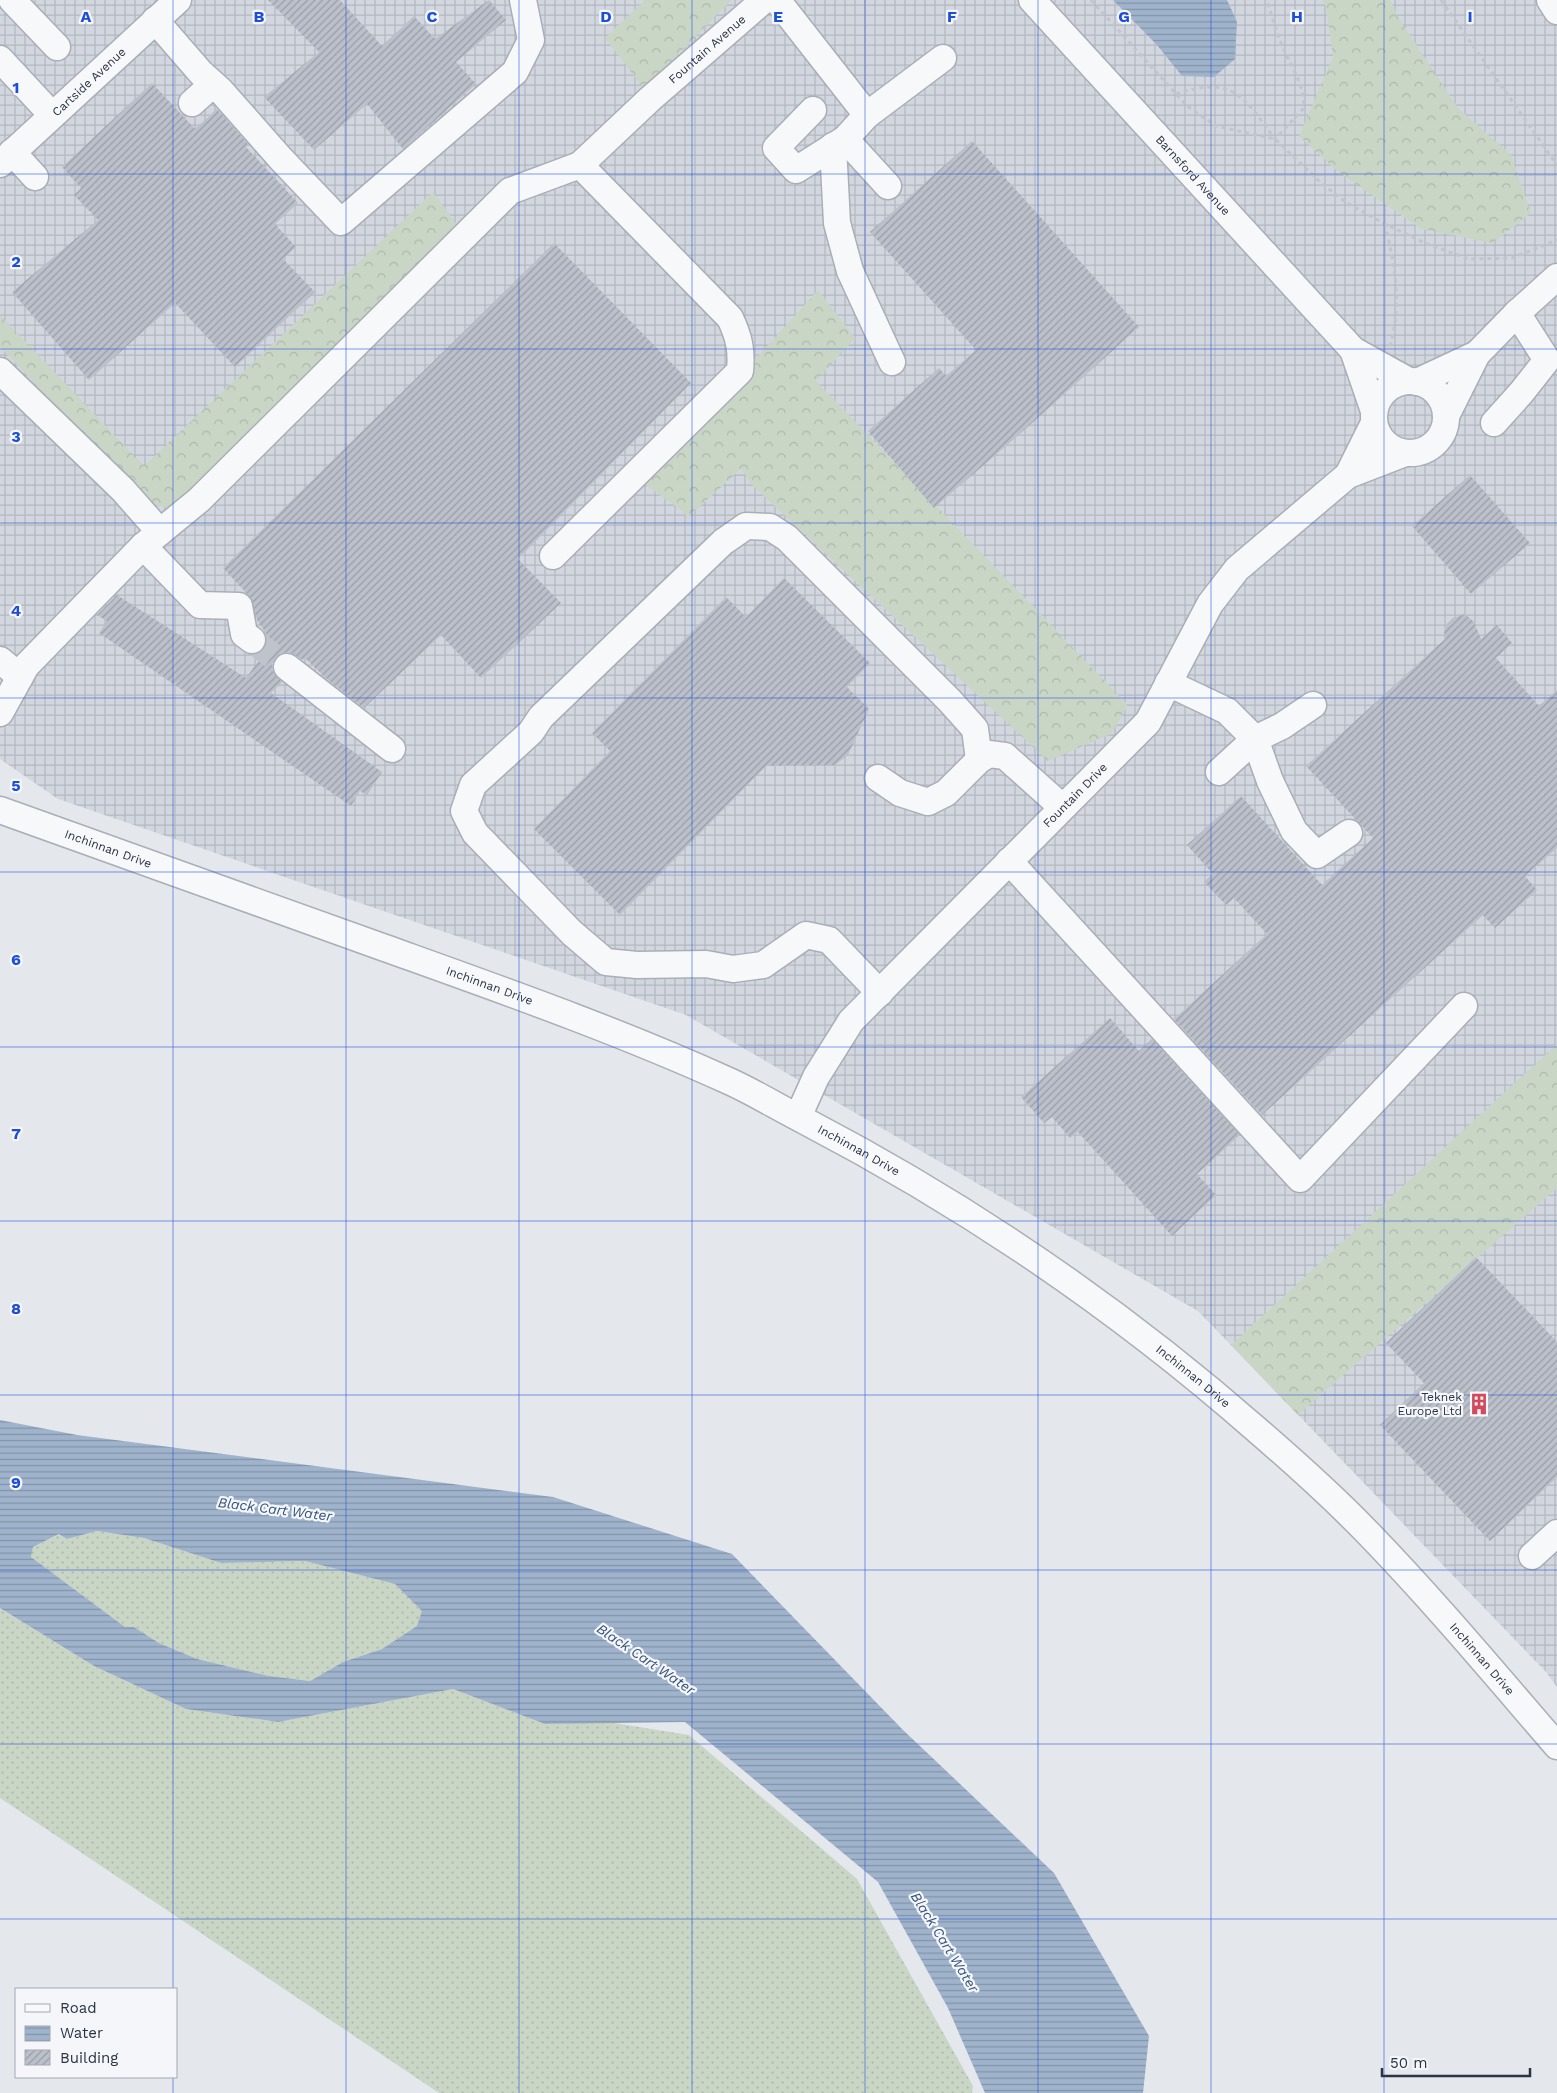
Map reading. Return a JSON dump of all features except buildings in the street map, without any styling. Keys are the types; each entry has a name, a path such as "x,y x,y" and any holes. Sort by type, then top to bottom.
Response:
{"street":[{"path":"12,0 57,47"},
{"name":"Cartside Avenue","path":"6,158 178,0"},
{"path":"155,20 341,222 515,72 531,40 523,0"},
{"name":"Fountain Avenue","path":"580,165 650,99 764,0"},
{"path":"777,0 867,115"},
{"name":"Barnsford Avenue","path":"1032,0 1353,350 1413,381"},
{"path":"1550,0 1557,11"},
{"path":"813,110 776,148 796,170 839,143 867,115 943,58"},
{"path":"0,59 52,115"},
{"path":"192,103 212,84"},
{"path":"839,143 888,186"},
{"path":"839,143 836,204 842,239 850,271 892,362"},
{"path":"6,158 36,177"},
{"path":"0,713 26,666 152,539 199,500 510,190 580,165 730,318 741,344 741,359 740,371 553,556"},
{"path":"1477,354 1413,381 1390,387 1377,402 1374,417 1384,442 1394,449 1405,453 1418,452 1434,444 1444,428 1446,416 1477,354 1517,312 1557,277"},
{"path":"1494,422 1521,393 1547,360 1517,312"},
{"name":"Barnsford Avenue","path":"1353,350 1374,417"},
{"path":"0,371 123,490 152,539 200,605 238,606 244,634 252,640"},
{"path":"1413,381 1428,386 1437,394 1443,404 1446,416"},
{"name":"Fountain Drive","path":"1348,475 1374,417"},
{"name":"Fountain Drive","path":"798,1117 816,1077 851,1021 1148,722 1210,604 1237,569 1348,475 1405,453"},
{"path":"880,993 829,940 806,935 764,965 733,969 706,964 637,965 606,962 572,934 475,833 464,811 473,785 532,732 541,717 723,542 746,526 770,527 787,538 944,694 975,729 979,760"},
{"path":"0,660 20,677"},
{"path":"287,668 392,749"},
{"path":"1168,683 1227,711 1255,739 1270,781 1294,831 1317,855 1349,833"},
{"path":"1219,772 1255,739 1282,726 1313,705"},
{"path":"878,778 900,793 928,802 946,792 979,760 989,754 1005,756 1062,808"},
{"name":"Inchinnan Drive","path":"0,810 538,1002 639,1042 736,1084 871,1155 980,1221 1074,1284 1186,1369 1303,1471 1364,1528 1557,1746"},
{"path":"1009,861 1300,1179 1464,1006"},
{"path":"1532,1556 1557,1533"}],"path":[{"path":"1091,0 1187,106 1216,126 1275,139"},
{"path":"1267,0 1275,28 1300,82 1304,99 1304,108 1275,139"},
{"path":"1442,0 1557,165"},
{"path":"1176,94 1206,86 1220,86 1235,92 1247,103 1275,139 1322,184 1347,203 1426,244 1469,259 1512,258 1557,240"},
{"path":"1378,363 1387,354 1393,334 1396,311 1397,285 1385,224"}],"shaded area":[{"path":"0,0 1557,0 1557,1687 1546,1672 1198,1311 686,1015 58,799 0,759"}],"green space":[{"path":"645,0 732,0 644,89 605,38"},
{"path":"1322,0 1390,0 1398,17 1458,108 1511,155 1531,213 1493,243 1421,229 1336,170 1299,136 1333,57 1326,7"},
{"path":"433,192 460,229 177,509 149,504 0,347 0,315 144,466"},
{"path":"818,290 855,338 816,381 1128,705 1111,734 1048,761 752,485 741,469 686,519 685,513 643,483"},
{"path":"1557,1044 1557,1188 1298,1415 1231,1345"},
{"path":"97,1531 144,1538 221,1563 305,1561 395,1584 423,1611 418,1626 382,1649 343,1662 310,1681 269,1676 197,1659 159,1643 134,1627 125,1627 31,1557 33,1547 60,1534 67,1539"},
{"path":"0,1608 94,1666 186,1709 278,1722 453,1689 545,1724 608,1722 689,1735 857,1879 973,2086 972,2093 439,2093 0,1798"}],"water":[{"path":"1113,0 1227,0 1237,22 1235,59 1214,77 1182,76 1157,45"},
{"name":"Black Cart Water","path":"0,1420 77,1435 553,1497 732,1554 903,1730 1054,1873 1149,2036 1143,2093 985,2093 948,2008 878,1882 685,1722 545,1724 453,1689 278,1722 186,1709 94,1666 0,1608","holes":["97,1531 144,1538 221,1563 305,1561 395,1584 422,1611 417,1626 382,1649 343,1662 310,1681 269,1676 197,1659 159,1643 134,1627 125,1627 31,1557 33,1547 59,1534 67,1539"]}],"tunnel":[{"path":"252,640 287,667"}],"place":[{"name":"Teknek Europe Ltd","path":"1479,1404"}]}
